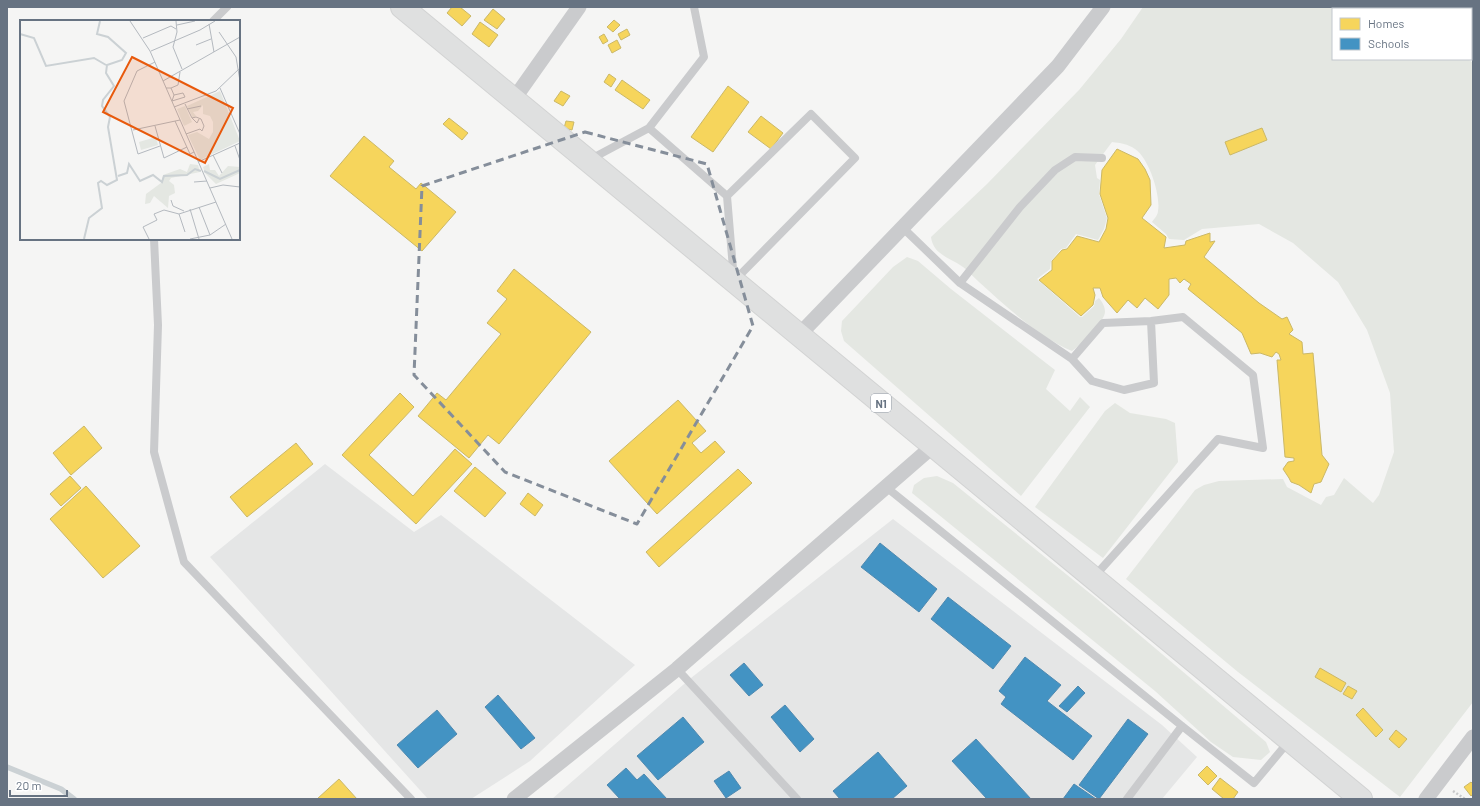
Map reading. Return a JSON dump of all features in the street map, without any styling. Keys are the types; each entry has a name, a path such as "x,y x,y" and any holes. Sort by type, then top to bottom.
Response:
{"highway":[{"name":"N1","path":"402,7 1361,799"}],"street":[{"path":"514,100 578,7"},
{"path":"799,335 1058,66 1103,7"},
{"path":"514,799 677,669 933,446"},
{"path":"1426,799 1473,737"}],"lane":[{"path":"214,20 227,7"},
{"path":"588,161 649,128 704,57 694,7"},
{"path":"727,196 811,114 855,158 734,281"},
{"path":"649,128 727,196 734,281"},
{"path":"960,283 1020,207 1055,170 1075,157 1102,158"},
{"path":"902,227 960,283 1072,359 1092,381 1124,390 1154,383 1151,321"},
{"path":"154,240 158,325 154,452 184,562 412,799"},
{"path":"1072,359 1103,323 1151,321 1183,317 1253,375 1263,448 1218,439 1093,579"},
{"path":"886,487 1254,783 1290,741"},
{"path":"677,669 797,799"},
{"path":"1127,799 1182,726"}],"highlighted area":[{"path":"585,132 707,164 753,326 637,524 505,472 414,375 422,186"}],"shaded area":[{"path":"1143,7 1407,7 1408,8 1332,8 1332,60 1469,60 1473,63 1473,702 1400,797 1238,672 1126,579 1195,490 1204,485 1219,481 1283,479 1287,487 1321,505 1326,497 1334,495 1344,478 1373,503 1379,495 1394,452 1390,393 1367,330 1338,282 1293,243 1259,224 1202,229 1184,240 1169,239 1166,234 1152,222 1158,212 1158,196 1153,178 1145,160 1132,147 1112,142 1095,165 1097,178 1100,180 1099,194 1107,218 1104,229 1098,240 1076,234 1066,248 1061,249 1051,261 1050,269 1037,279 1080,317 1082,317 1094,306 1095,301 1099,298 1103,304 1105,312 1101,321 1086,339 1072,351 1059,345 1023,320 965,269 939,252 932,243 931,237 987,184 1079,90 1121,39"},
{"path":"907,257 918,261 951,289 1055,370 1046,389 1070,411 1080,397 1090,407 1021,496 844,341 841,331 842,321 893,267"},
{"path":"1115,403 1130,413 1166,419 1175,423 1178,462 1103,558 1035,507 1105,411"},
{"path":"325,464 414,532 441,515 635,665 530,761 471,799 428,799 210,557"},
{"path":"937,476 953,483 1097,599 1266,742 1270,752 1261,760 1233,757 1211,742 1155,691 912,493 914,485 924,478"},
{"path":"893,519 1162,725 1197,757 1162,799 552,799 691,678"}],"building: Homes":[{"path":"452,7 460,7 471,16 462,26 447,13"},
{"path":"493,9 505,19 497,29 484,20"},
{"path":"614,20 620,25 613,32 607,27"},
{"path":"480,22 498,35 489,47 472,34"},
{"path":"627,29 630,35 621,40 618,34"},
{"path":"604,34 608,41 603,44 599,37"},
{"path":"617,40 621,48 612,53 608,45"},
{"path":"609,74 616,79 611,87 604,82"},
{"path":"622,80 650,100 643,109 615,90"},
{"path":"728,86 749,102 713,152 691,137"},
{"path":"561,91 570,96 563,106 554,101"},
{"path":"761,116 783,133 771,149 748,132"},
{"path":"449,118 468,133 462,140 443,124"},
{"path":"566,121 574,122 572,130 564,128"},
{"path":"1262,128 1267,140 1230,155 1225,142"},
{"path":"364,136 394,161 389,167 416,189 421,183 456,212 422,251 330,176"},
{"path":"1117,149 1138,159 1145,169 1150,180 1151,205 1142,218 1166,237 1164,248 1185,245 1186,241 1210,233 1210,242 1215,241 1204,257 1259,303 1282,319 1287,317 1293,330 1289,334 1302,342 1303,354 1313,353 1322,455 1329,464 1321,482 1314,484 1311,493 1299,485 1291,482 1283,469 1288,462 1294,461 1294,458 1285,457 1277,360 1281,360 1279,354 1276,352 1272,357 1260,353 1251,354 1242,333 1188,289 1191,284 1184,279 1180,283 1176,278 1169,279 1169,295 1158,309 1145,298 1137,308 1128,300 1117,313 1103,297 1100,288 1093,288 1095,295 1093,305 1081,316 1039,280 1052,270 1052,261 1062,250 1067,249 1077,236 1099,242 1106,229 1108,218 1100,194 1102,170"},
{"path":"514,269 591,332 499,444 488,435 469,458 418,416 437,393 446,400 501,334 487,323 507,299 497,291"},
{"path":"400,393 414,407 369,455 413,496 455,449 472,464 416,524 342,455"},
{"path":"678,400 706,431 692,443 701,453 715,441 725,452 657,514 609,461"},
{"path":"84,426 102,448 71,475 53,453"},
{"path":"296,443 313,464 247,517 230,497"},
{"path":"475,467 506,493 485,517 454,491"},
{"path":"738,469 752,483 659,567 646,552"},
{"path":"70,476 81,488 61,506 50,494"},
{"path":"86,486 140,546 103,578 50,519"},
{"path":"528,493 543,505 535,516 520,504"},
{"path":"1320,668 1346,683 1341,692 1315,677"},
{"path":"1348,686 1357,691 1352,699 1343,694"},
{"path":"1363,708 1383,730 1376,737 1356,715"},
{"path":"1396,730 1407,739 1399,748 1389,739"},
{"path":"1207,766 1217,776 1208,785 1198,775"},
{"path":"1220,778 1238,792 1233,799 1224,799 1212,789"},
{"path":"339,779 357,799 317,799"},
{"path":"1471,782 1473,784 1473,794 1471,796 1464,787"}],"building: Schools":[{"path":"880,543 937,589 919,612 861,567"},
{"path":"948,597 1011,646 993,669 931,619"},
{"path":"1025,657 1061,685 1047,701 1092,736 1073,760 1001,704 1006,697 999,691"},
{"path":"744,663 763,685 749,696 730,675"},
{"path":"1078,686 1085,693 1067,712 1059,706"},
{"path":"498,695 535,738 521,749 485,707"},
{"path":"785,705 814,739 800,752 771,717"},
{"path":"437,710 457,734 418,768 397,745"},
{"path":"683,717 704,742 658,780 637,756"},
{"path":"1128,719 1148,734 1099,799 1079,785"},
{"path":"976,739 1031,799 987,799 952,761"},
{"path":"878,752 907,786 892,799 840,799 833,791"},
{"path":"626,768 637,780 644,774 667,799 620,799 607,785"},
{"path":"729,771 741,788 726,798 714,781"},
{"path":"1074,784 1096,799 1063,799"}],"waterway":[{"path":"7,767 61,789 74,799"}]}
